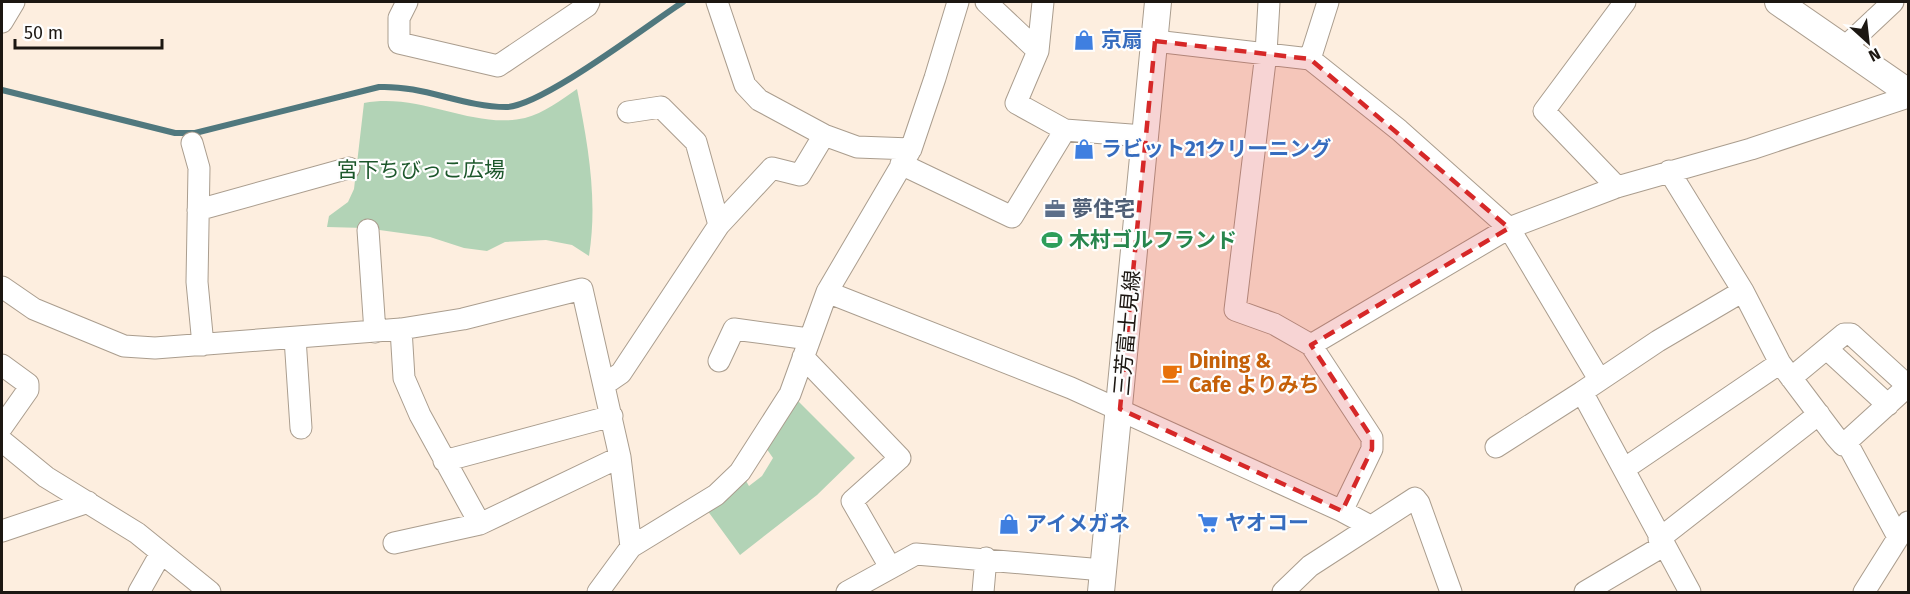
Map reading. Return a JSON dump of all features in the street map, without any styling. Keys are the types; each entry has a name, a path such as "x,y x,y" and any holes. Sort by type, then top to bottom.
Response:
{"main road":[{"name":"三芳富士見線","path":"1102,581 1158,2"},
{"path":"1778,2 1844,48 1906,87"}],"street":[{"path":"2,22 14,2"},
{"path":"406,2 399,18 399,44 498,66 587,6 589,2"},
{"path":"717,2 745,85 759,100 824,135 857,147 906,157 1012,217 1065,130"},
{"path":"598,592 631,547 716,495 740,472 790,394 826,292 906,157 958,2"},
{"path":"986,2 1038,51"},
{"path":"1043,2 1038,51 1016,103 1065,130 1144,136"},
{"path":"1269,2 1266,53 1235,310 1274,324 1311,345 1372,438 1372,449 1342,511"},
{"path":"1310,59 1328,2"},
{"path":"1617,187 1544,111 1625,2"},
{"path":"1844,48 1893,2"},
{"path":"1155,42 1310,59 1399,130 1509,228 1591,386 1624,469 1661,543 1690,592"},
{"path":"1311,345 1509,228 1617,187 1751,149 1906,87"},
{"path":"628,112 661,107 696,142 719,225"},
{"path":"605,384 621,373 719,225 772,168 800,175 824,135"},
{"path":"192,143 199,168 197,282 203,345"},
{"path":"198,210 349,168"},
{"path":"1624,469 1786,371 1827,349 1844,334 1851,334 1908,386 1843,445 1786,371 1743,291 1669,171"},
{"path":"368,230 375,332"},
{"path":"2,287 34,309 124,346 155,348 295,339 401,329 463,319 582,289 620,457 631,547"},
{"path":"1496,447 1743,291"},
{"path":"826,292 1120,409 1370,526"},
{"path":"401,329 404,378 444,461 480,524"},
{"path":"719,361 734,329 806,348 900,458 852,501 890,567"},
{"path":"295,339 301,428"},
{"path":"2,365 28,384 28,390 2,427"},
{"path":"1585,592 1661,543 1819,414"},
{"path":"444,461 612,416"},
{"path":"1847,443 1903,529 1864,592"},
{"path":"6,451 137,533 210,592"},
{"path":"394,543 480,524 620,457"},
{"path":"1283,592 1310,566 1415,498 1422,510 1451,592"},
{"path":"2,531 88,502"},
{"path":"139,592 161,553"},
{"path":"861,589 890,567 916,554 986,558 1102,581"},
{"path":"983,592 986,558"}],"highlighted area":[{"path":"1155,41 1310,59 1509,228 1311,345 1372,438 1372,449 1342,511 1120,409"}],"green space":[{"name":"宮下ちびっこ広場","path":"577,89 588,151 592,193 592,235 589,256 572,245 546,240 505,242 487,251 464,248 430,237 365,228 327,227 329,216 348,202 354,189 364,103 406,102 466,116 505,120 525,118 539,113"},
{"path":"793,396 855,458 817,495 740,555 707,510 746,481 749,486 762,476 773,458 764,445"}],"waterway":[{"path":"2,90 175,133 195,133 379,87 411,89 474,104 506,107 544,94 568,80 683,2"}],"place":[{"name":"京扇","path":"1084,40"},
{"name":"ラビット21クリーニング","path":"1084,149"},
{"name":"夢住宅","path":"1055,209"},
{"name":"木村ゴルフランド","path":"1052,240"},
{"name":"Dining & Cafe よりみち","path":"1172,373"},
{"name":"ヤオコー","path":"1208,523"},
{"name":"アイメガネ","path":"1009,524"}]}
